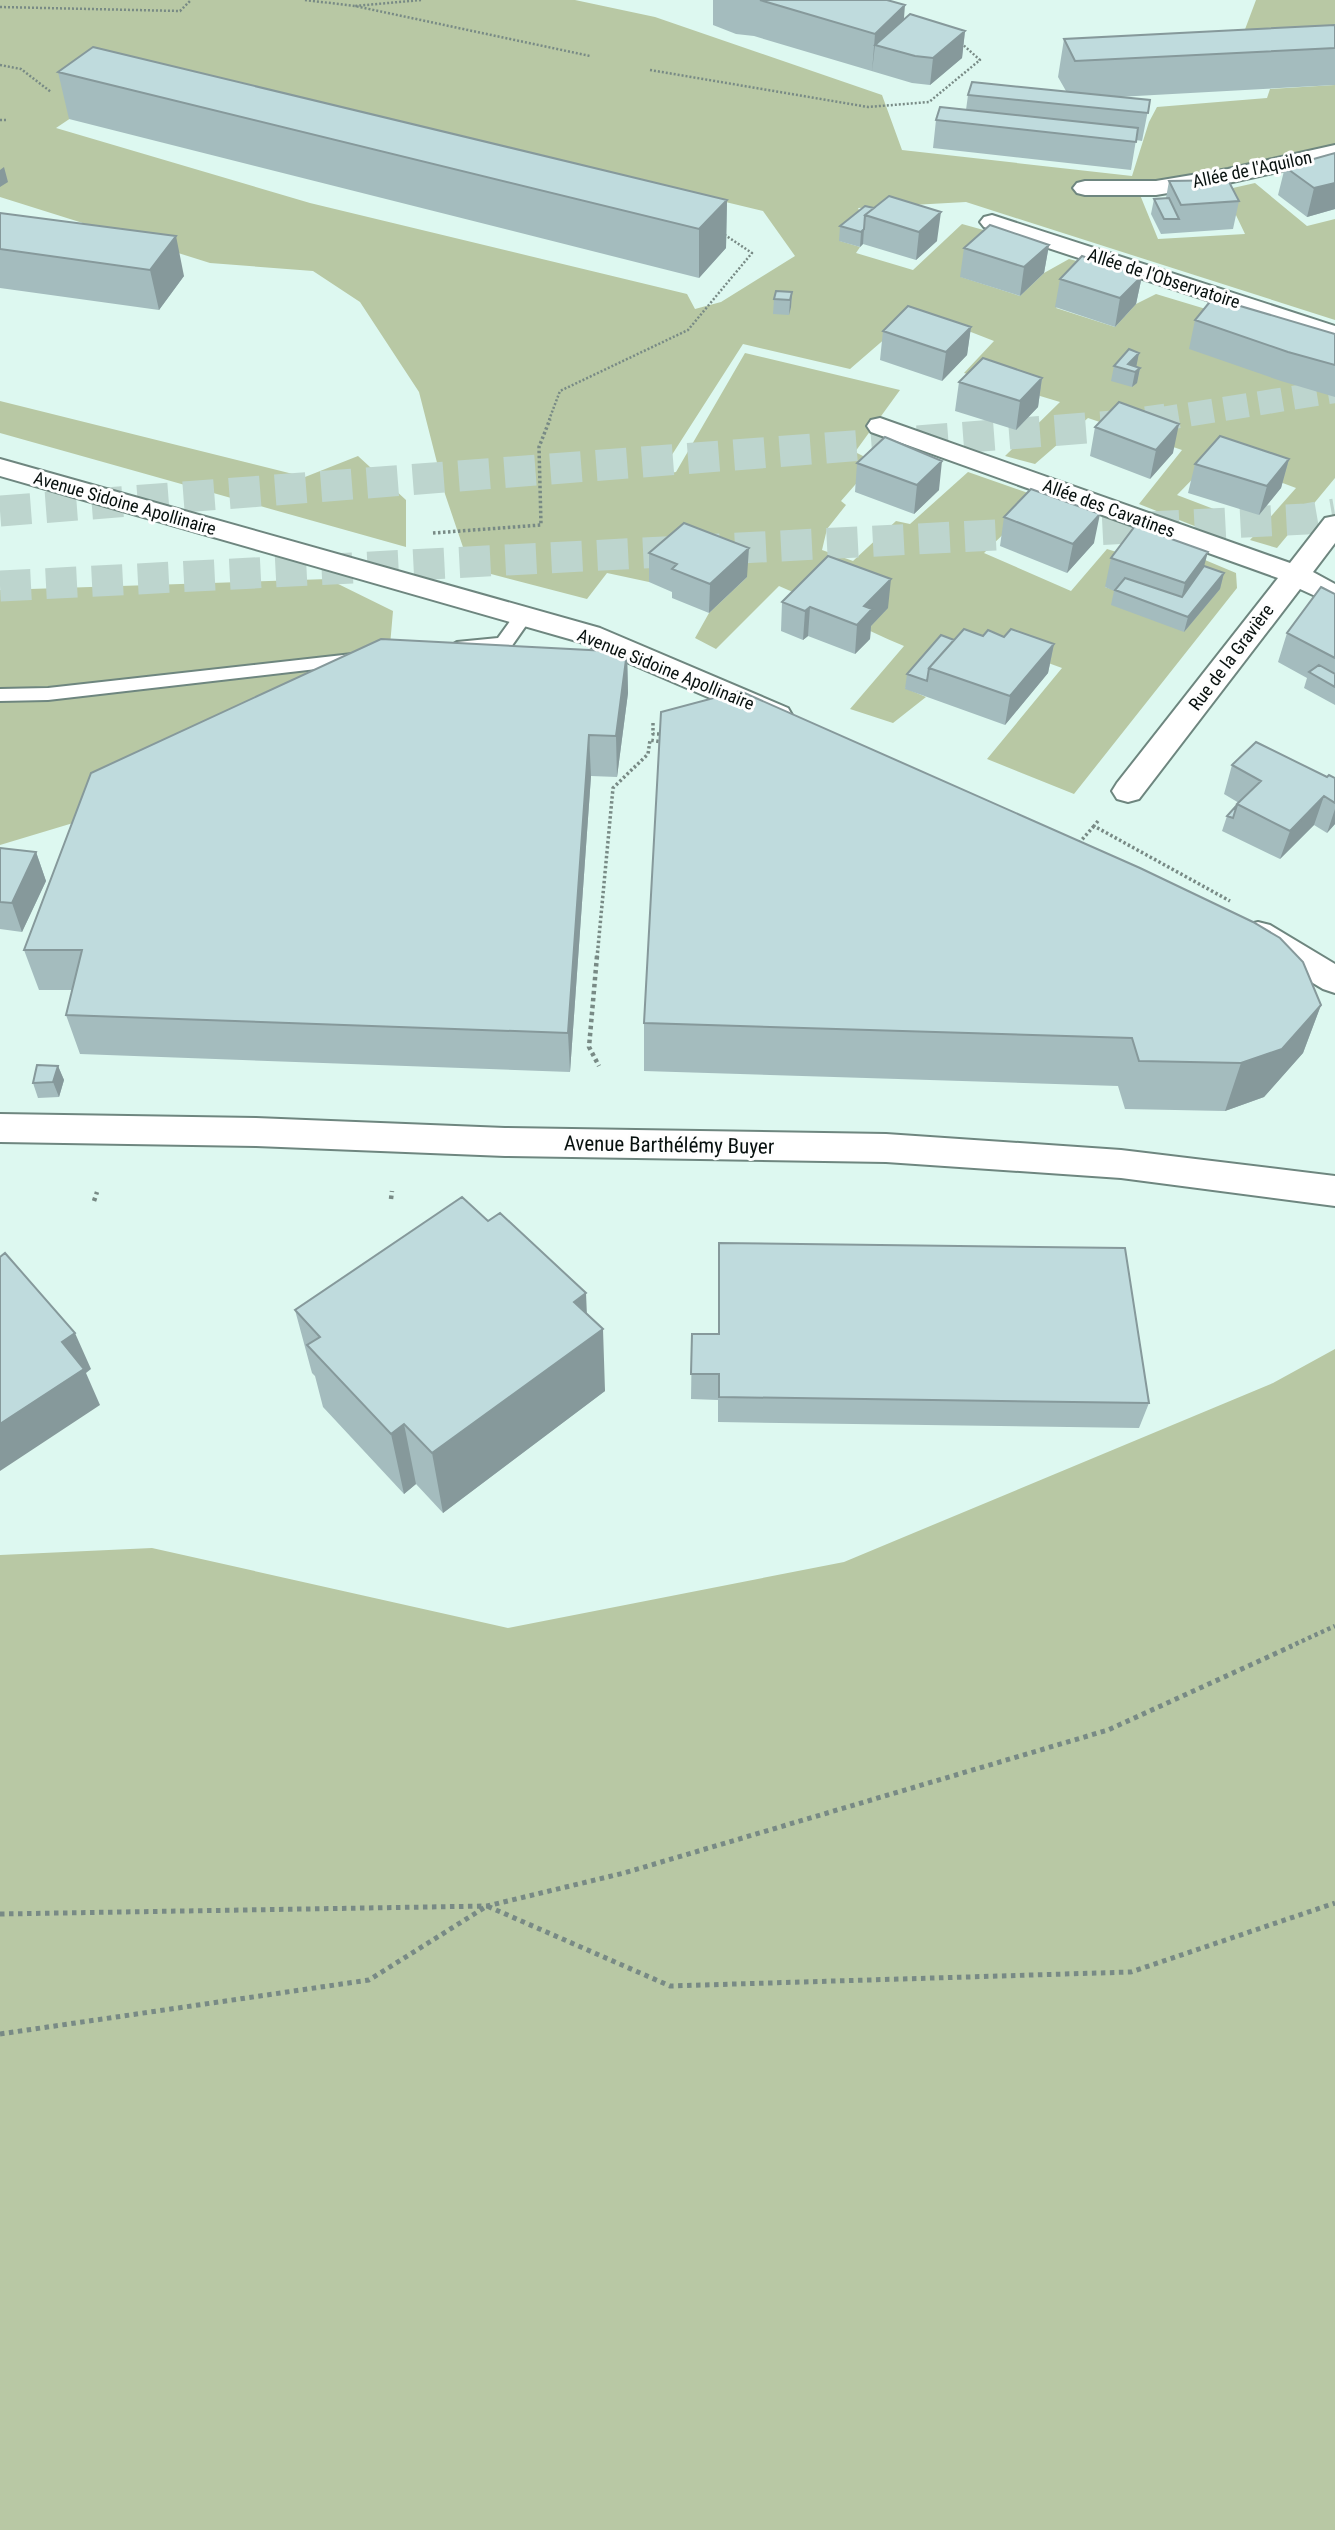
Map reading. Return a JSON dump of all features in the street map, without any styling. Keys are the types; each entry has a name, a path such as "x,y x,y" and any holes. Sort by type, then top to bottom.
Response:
{"main road":[{"name":"Allée de l'Aquilon","path":"1086,188 1156,188 1228,176 1335,152"},
{"name":"Allée de l'Observatoire","path":"992,222 1335,334"},
{"name":"Allée des Cavatines","path":"880,426 1294,574 1335,596"},
{"name":"Avenue Sidoine Apollinaire","path":"0,467 590,635 807,728"},
{"name":"Rue de la Gravière","path":"1128,791 1335,524"},
{"path":"1237,913 1335,980"},
{"name":"Avenue Barthélémy Buyer","path":"0,1128 256,1132 505,1142 886,1148 1121,1164 1335,1191"}],"lane":[{"path":"435,651 504,643 523,617"},
{"path":"0,695 48,694 380,657"}],"path":[{"path":"0,6 180,11 191,0"},
{"path":"305,0 355,6 590,56"},
{"path":"355,6 421,0"},
{"path":"650,70 867,107 929,102 980,60 956,39"},
{"path":"0,65 21,69 51,92"},
{"path":"0,120 6,120"},
{"path":"433,533 541,525 539,447 560,391 688,330 752,253 720,232"},
{"path":"653,723 653,734 665,734"},
{"path":"599,1066 589,1047 613,788 648,754 650,740 663,742"},
{"path":"1079,843 1128,791"},
{"path":"1094,826 1237,913"},
{"path":"391,1199 392,1191"},
{"path":"94,1201 97,1192"},
{"path":"0,1914 487,1906 624,1872 1108,1730 1335,1626"},
{"path":"487,1906 670,1986 1131,1972 1335,1903"},
{"path":"0,2034 369,1980 487,1906"}],"green space":[{"path":"0,0 575,0 655,17 882,95 902,150 1132,176 1149,122 1157,107 1267,98 1270,89 1335,85 1335,146 1232,171 1136,185 1158,239 1245,234 1224,190 1255,183 1307,226 1335,219 1335,320 966,202 858,208 864,220 840,241 860,247 856,253 913,270 962,224 998,234 961,277 1020,296 1044,273 1069,259 1096,266 1056,308 1115,327 1136,304 1156,294 1239,319 1226,333 1335,396 1335,478 1277,548 1250,540 1296,488 1214,457 1177,495 1219,511 1212,533 1139,504 1182,450 1088,418 1035,464 1005,456 1060,402 964,373 994,341 917,311 850,369 743,344 659,475 676,472 745,353 900,390 855,452 875,462 841,501 846,505 827,529 822,550 853,561 896,521 910,524 968,472 1079,511 1025,513 984,553 1071,591 1107,549 1129,556 1105,587 1122,593 1186,552 1236,573 1237,588 1074,794 987,759 1062,668 977,637 905,688 926,697 893,723 850,709 904,646 779,586 716,649 695,638 709,613 747,577 684,552 649,582 607,573 587,599 491,574 466,556 445,494 419,392 360,302 313,271 210,263 0,197","holes":["147,67 179,71 763,211 795,256 721,302 695,309 687,294 310,203 56,128"]},
{"path":"1256,0 1335,0 1335,63 1244,32"},
{"path":"0,401 305,477 358,456 406,500 406,547 0,433"},
{"path":"328,579 393,611 387,680 103,814 0,845 0,590"},
{"path":"1335,1349 1335,2530 0,2530 0,1555 152,1548 508,1628 844,1562 1273,1383"}],"building":[{"path":"760,0 887,0 905,5 875,34"},
{"path":"910,14 965,31 933,58 875,45"},
{"path":"1335,25 1335,48 1075,61 1064,39"},
{"path":"93,47 727,200 699,229 58,72"},
{"path":"972,82 1150,100 1148,113 968,95"},
{"path":"940,107 1138,128 1136,142 936,120"},
{"path":"1335,153 1335,183 1314,188 1285,167"},
{"path":"1228,180 1239,201 1181,205 1169,181"},
{"path":"889,196 941,212 919,232 865,215"},
{"path":"1169,198 1179,219 1164,219 1154,199"},
{"path":"865,206 874,208 865,215 864,229 861,232 840,226"},
{"path":"0,213 176,236 150,270 0,249"},
{"path":"990,225 1049,245 1024,267 964,248"},
{"path":"1082,256 1142,276 1120,298 1060,279"},
{"path":"776,291 792,292 790,300 774,299"},
{"path":"1213,298 1335,334 1335,365 1195,320"},
{"path":"908,306 971,327 946,352 883,331"},
{"path":"1129,349 1139,353 1128,364 1140,368 1135,372 1114,366"},
{"path":"983,358 1042,378 1020,401 959,382"},
{"path":"1119,402 1179,424 1156,450 1095,427"},
{"path":"1220,436 1289,459 1267,486 1195,464"},
{"path":"885,437 942,461 917,485 857,463"},
{"path":"1031,489 1100,514 1073,544 1004,517"},
{"path":"684,523 749,548 710,584 672,569 677,564 649,553"},
{"path":"1135,526 1208,552 1185,583 1111,558"},
{"path":"828,556 891,579 864,606 872,609 857,625 810,607 805,611 782,602"},
{"path":"1204,566 1224,573 1188,617 1115,590 1125,578 1182,597"},
{"path":"1321,587 1335,594 1335,658 1287,633"},
{"path":"964,629 983,636 988,630 1004,637 1011,629 1054,644 1010,696 929,668"},
{"path":"941,635 954,640 929,668 927,681 907,674"},
{"path":"381,639 627,652 616,736 589,735 568,1033 66,1015 82,950 24,950 91,773"},
{"path":"1319,665 1335,674 1335,687 1309,672"},
{"path":"740,691 1140,868 1253,922 1280,938 1303,962 1321,1005 1282,1049 1241,1063 1139,1061 1132,1038 644,1023 661,712"},
{"path":"1256,742 1327,777 1329,775 1335,778 1335,803 1324,796 1290,831 1237,804 1261,781 1232,765"},
{"path":"1237,805 1233,818 1227,816"},
{"path":"0,848 36,852 12,903 0,902"},
{"path":"37,1065 58,1066 53,1082 33,1083"},
{"path":"462,1197 488,1221 500,1213 586,1293 574,1302 603,1329 432,1453 404,1424 391,1434 307,1345 320,1337 295,1310"},
{"path":"719,1243 1125,1248 1149,1403 719,1397 719,1374 691,1374 692,1334 719,1334"},
{"path":"5,1253 75,1333 62,1342 84,1369 0,1424 0,1257"}],"tunnel":[{"path":"1155,420 1335,391"},
{"path":"0,511 1126,425 1166,419"},
{"path":"0,586 1306,519 1335,514"}]}
